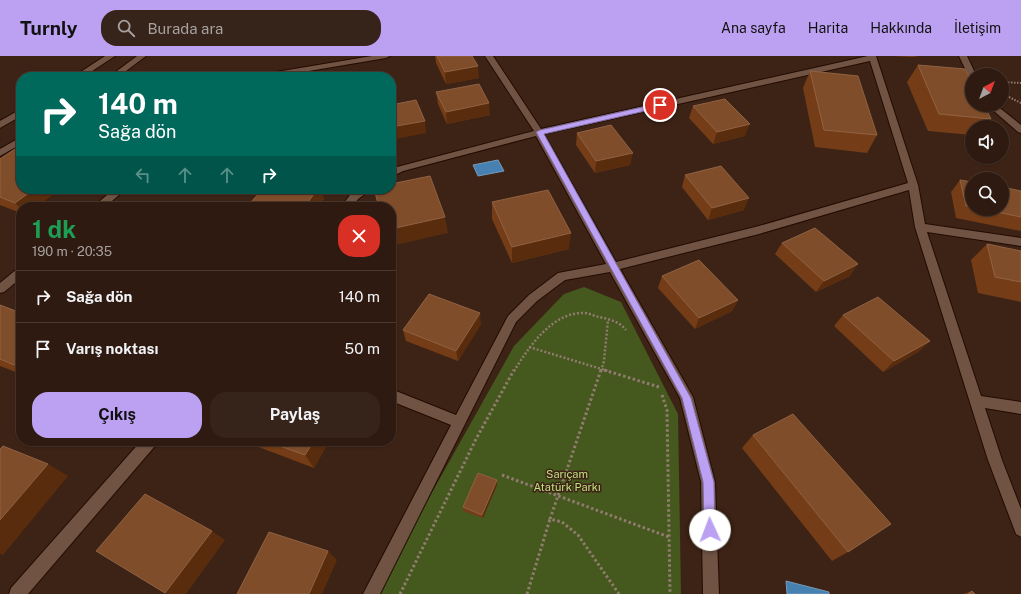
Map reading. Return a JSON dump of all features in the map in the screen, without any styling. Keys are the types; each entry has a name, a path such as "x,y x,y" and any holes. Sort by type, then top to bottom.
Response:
{"street":[{"path":"85,72 111,56"},
{"path":"120,72 142,56"},
{"path":"288,72 386,56"},
{"path":"489,56 540,132 686,398 708,482 711,594"},
{"path":"963,56 969,68"},
{"path":"396,171 540,132 872,57 914,185 920,227 995,460 1021,529"},
{"path":"999,112 1021,130"},
{"path":"0,125 16,115"},
{"path":"0,153 16,143"},
{"path":"371,594 512,319 533,298 562,276 613,267 759,230 914,185"},
{"path":"104,202 114,194"},
{"path":"350,202 359,194"},
{"path":"920,227 1021,242"},
{"path":"0,290 16,276"},
{"path":"396,397 459,422"},
{"path":"976,401 1021,408"},
{"path":"18,594 146,446"}],"path":[{"path":"1009,82 1021,83"},
{"path":"400,594 476,439 508,380 529,347 550,326 566,317 584,313 608,320 622,326 627,331"},
{"path":"527,594 550,519 604,361 608,320"},
{"path":"529,347 659,387"},
{"path":"657,380 666,410 670,594"},
{"path":"502,475 669,536"},
{"path":"550,519 562,522 578,535 619,594"}],"green space":[{"name":"Sarıçam Atatürk Parkı","path":"584,287 621,302 678,414 681,594 375,594 514,346 564,294"}],"water":[{"path":"498,160 504,171 478,176 473,165"},
{"path":"786,581 829,592 829,594 787,594"}],"building":[{"path":"437,56 472,56 478,66 445,72"},
{"path":"918,65 965,69 965,112 988,112 991,119 939,114"},
{"path":"810,71 858,76 877,135 824,130"},
{"path":"479,84 489,103 446,112 436,92"},
{"path":"725,99 750,124 717,132 693,106"},
{"path":"416,100 425,121 396,126 396,104"},
{"path":"611,125 633,153 596,161 577,133"},
{"path":"16,148 16,194 27,194 15,203 0,197 0,159"},
{"path":"721,166 749,198 712,208 685,175"},
{"path":"430,176 445,217 396,228 396,202 378,202 375,194 396,194 396,183"},
{"path":"960,180 965,181 965,202"},
{"path":"1009,188 1021,191 1021,217 1009,215"},
{"path":"548,190 571,233 512,247 492,202"},
{"path":"258,194 314,194 308,202 251,202"},
{"path":"815,228 858,264 824,281 782,243"},
{"path":"987,244 1021,251 1021,282 995,277"},
{"path":"699,260 738,300 699,318 662,276"},
{"path":"429,294 480,313 456,351 403,330"},
{"path":"878,297 930,341 894,361 843,315"},
{"path":"0,305 16,311 16,363 14,365 0,359"},
{"path":"793,414 891,524 848,552 753,435"},
{"path":"3,446 48,464 0,520 0,449"},
{"path":"280,446 311,446 305,455"},
{"path":"478,473 497,480 482,515 463,507"},
{"path":"145,494 212,531 165,593 96,551"},
{"path":"269,532 328,551 309,594 237,594"},
{"path":"972,591 975,594 968,594"}],"route":[{"path":"660,105 540,132 686,398 708,482 710,530"}]}
